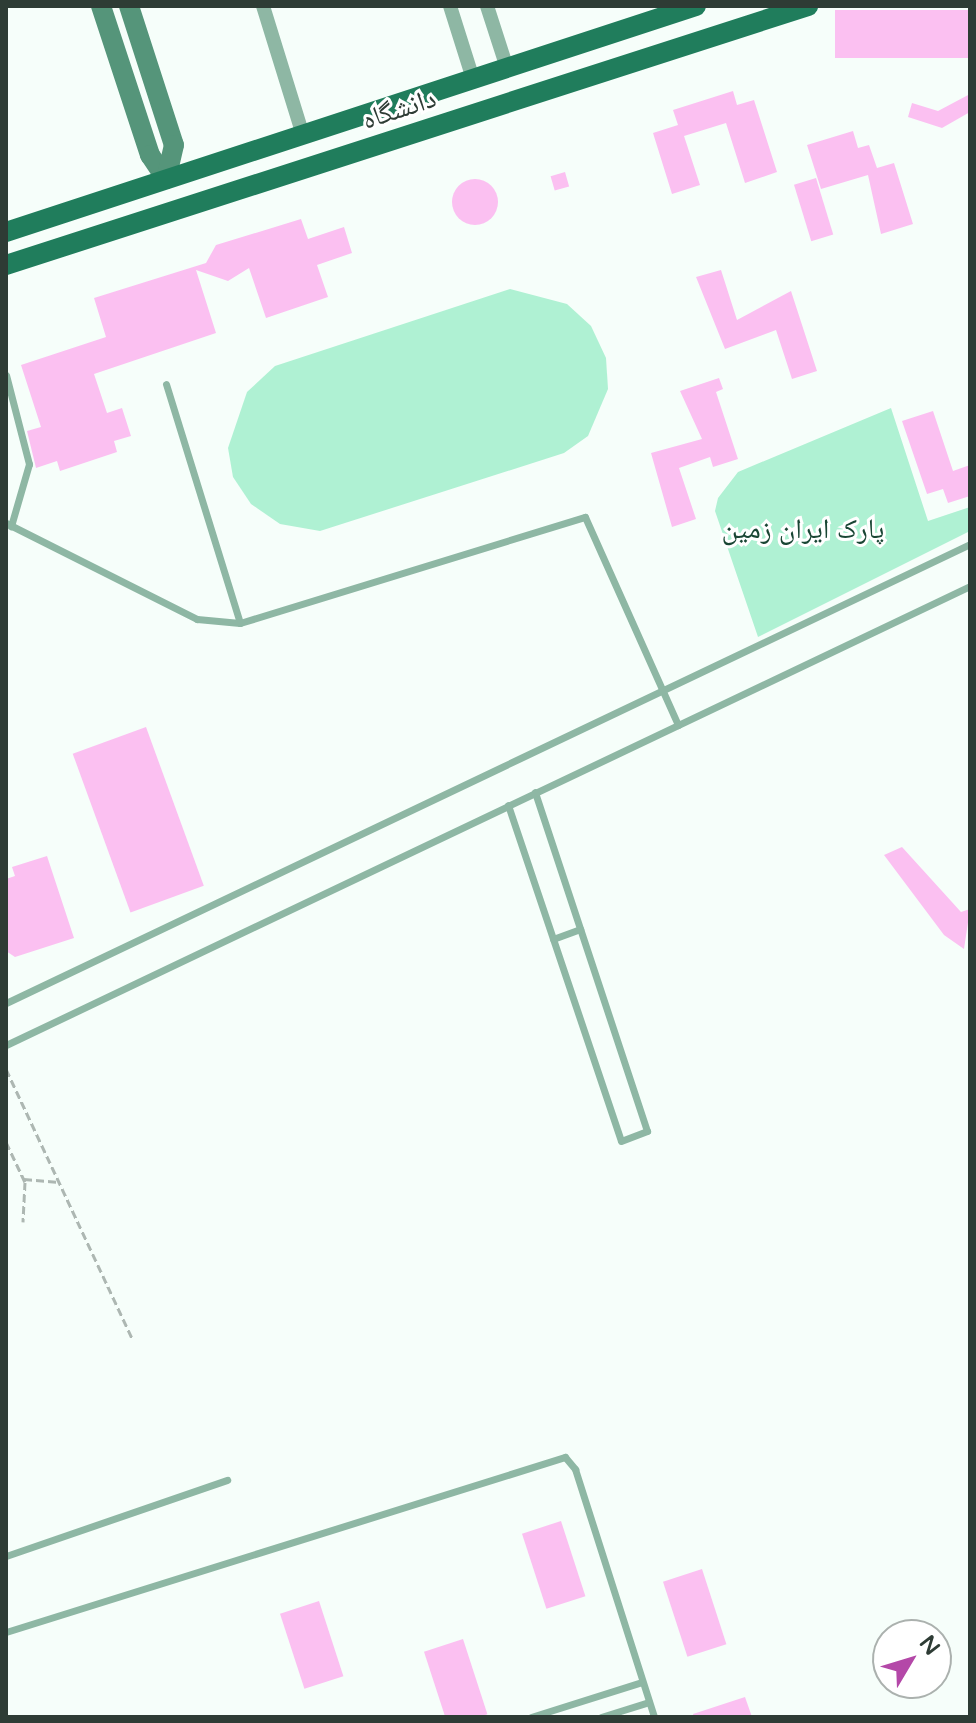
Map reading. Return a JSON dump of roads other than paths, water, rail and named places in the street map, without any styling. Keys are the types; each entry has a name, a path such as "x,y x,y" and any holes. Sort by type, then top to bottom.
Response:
{"main road":[{"name":"دانشگاه","path":"6,232 696,6"},
{"name":"دانشگاه","path":"6,265 808,6"},
{"path":"166,179 174,145 130,10 103,14 150,155 166,179 176,211"},
{"path":"662,17 675,50"}],"street":[{"path":"263,6 303,135"},
{"path":"450,6 473,79"},
{"path":"487,6 507,68"}],"lane":[{"path":"6,375 29,464 8,524 197,619 240,623 585,517 678,725"},
{"path":"166,384 240,623"},
{"path":"6,1003 970,544"},
{"path":"6,1045 970,586"},
{"path":"508,805 621,1141 647,1131 535,792"},
{"path":"553,939 580,929"},
{"path":"6,1632 565,1457 654,1717"},
{"path":"6,1556 227,1480"},
{"path":"531,1717 642,1682"},
{"path":"601,1717 649,1702"}],"park label":[{"name":"پارک ایران زمین","path":"803,529"}]}
